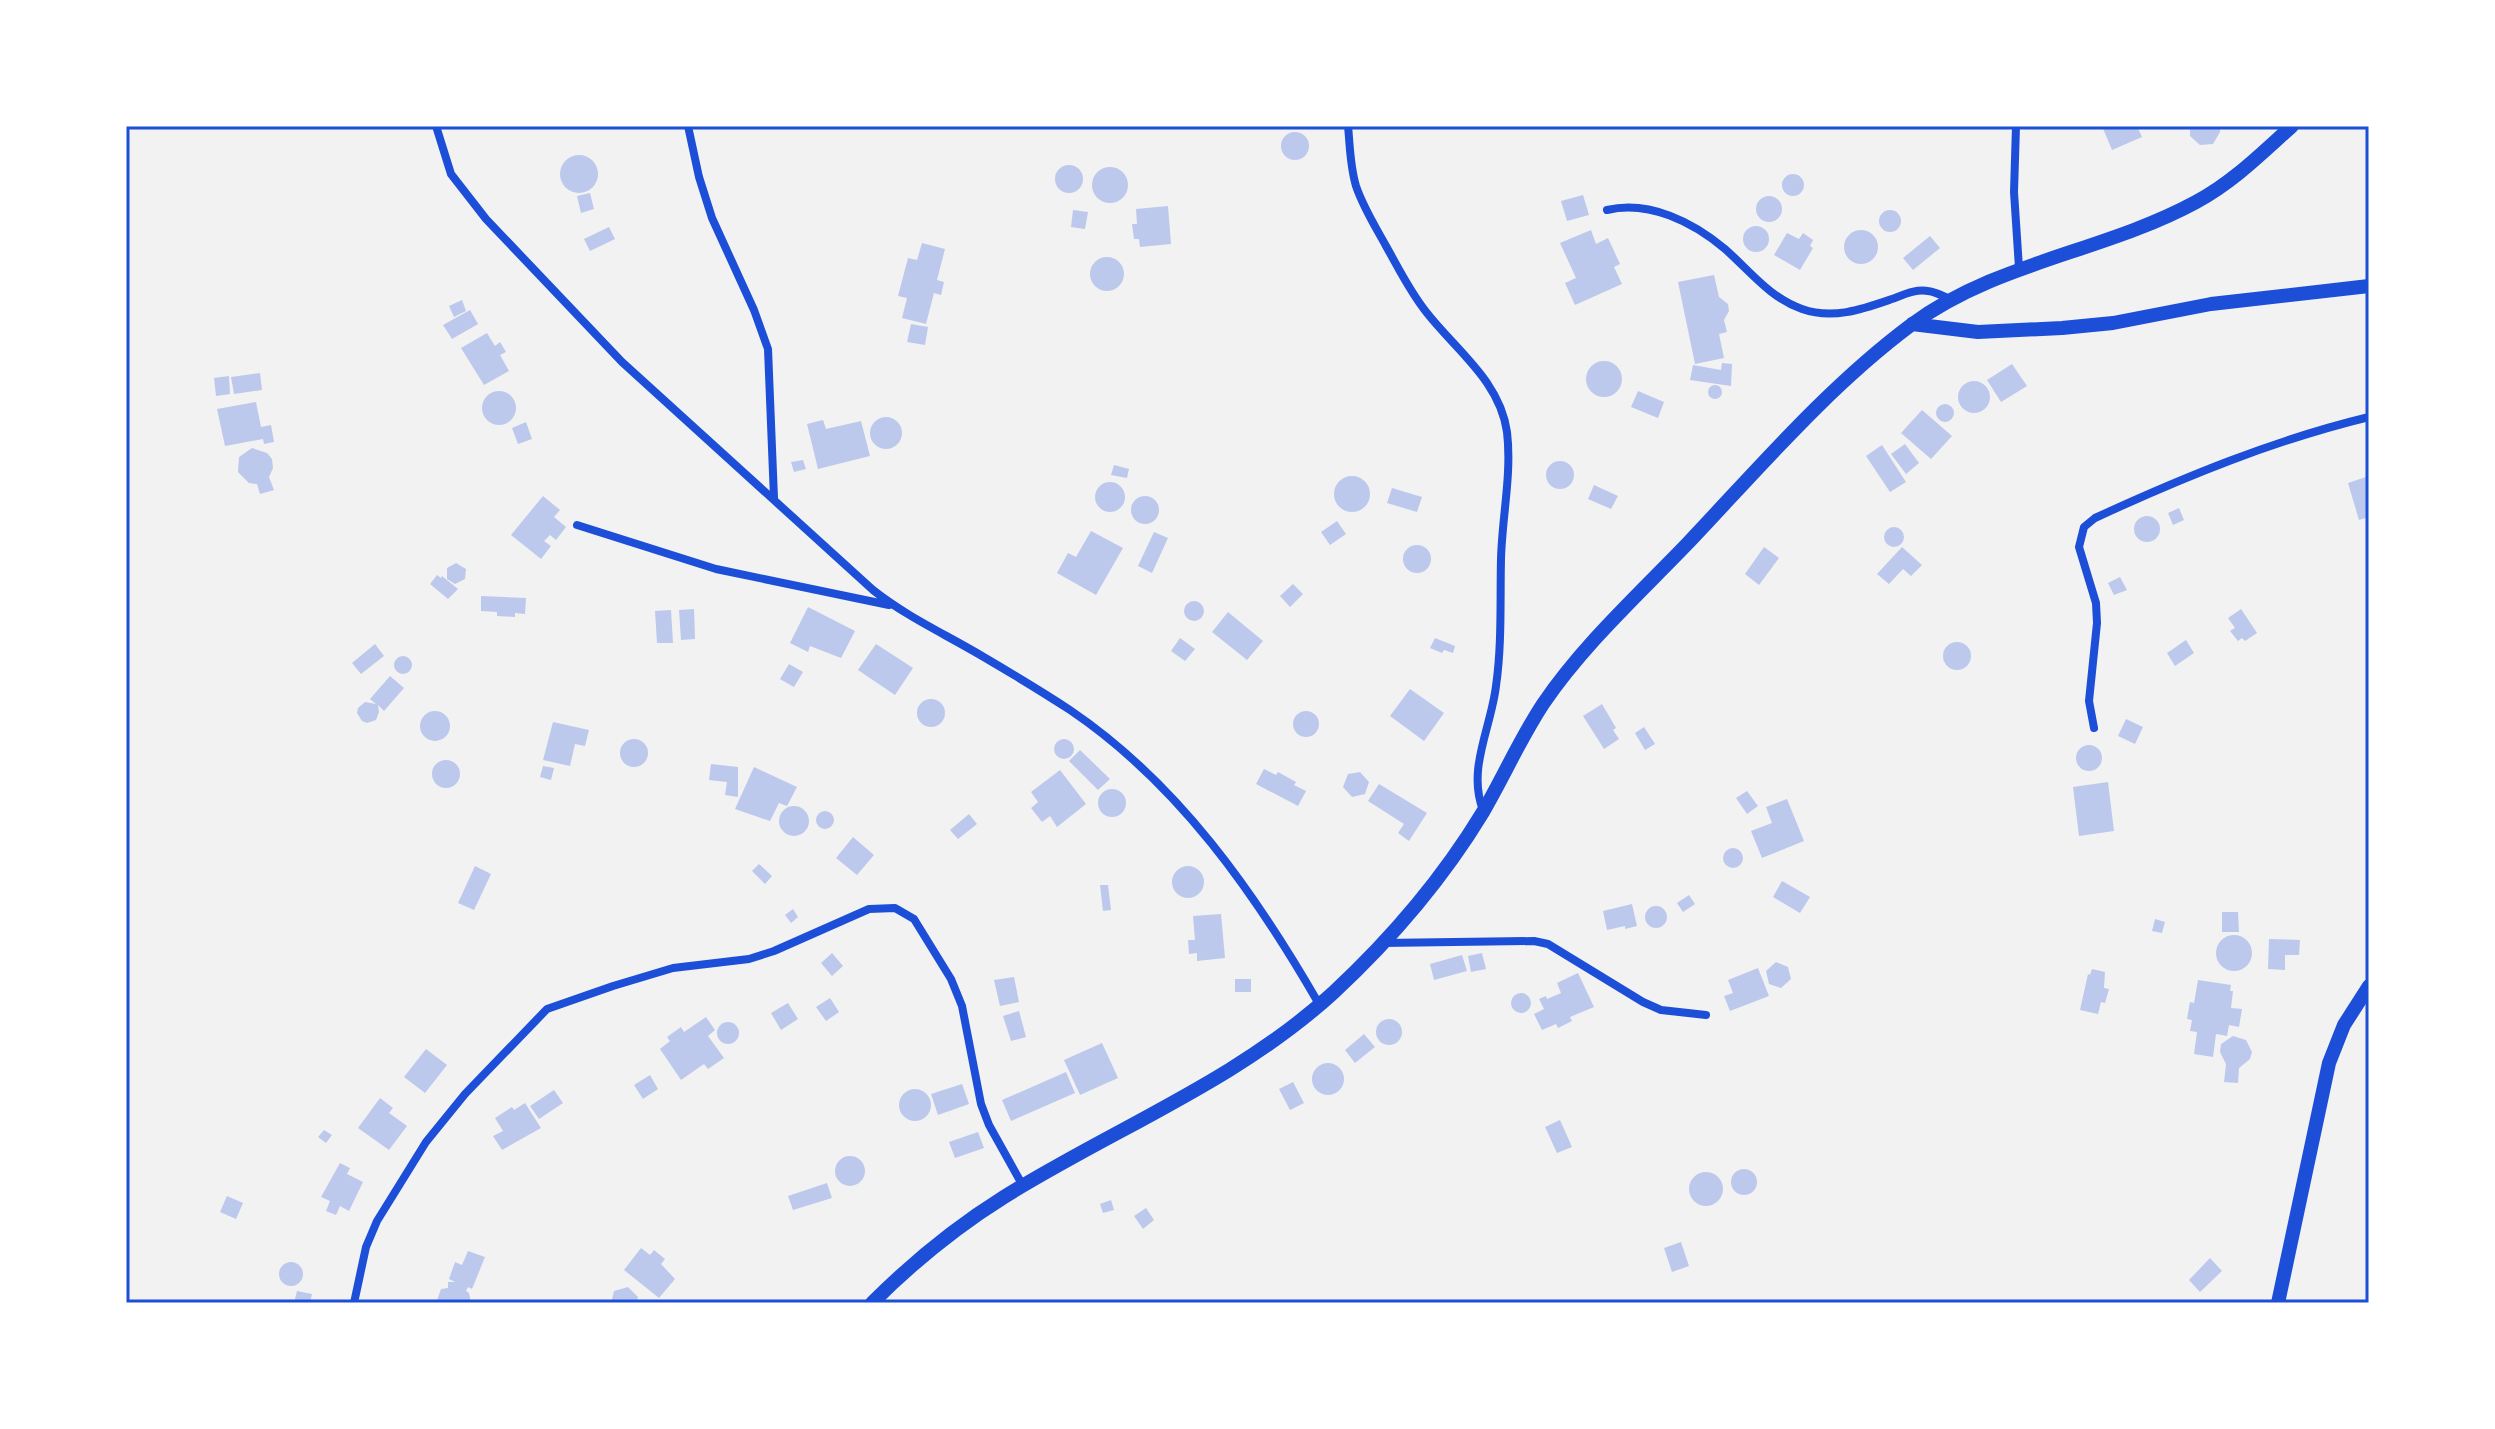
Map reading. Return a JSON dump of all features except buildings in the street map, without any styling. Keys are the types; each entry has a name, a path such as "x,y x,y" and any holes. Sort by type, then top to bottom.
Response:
{"street":[{"path":"436,126 451,174 486,219 622,362 893,606 1070,710 1148,773 1185,811 1259,906 1319,1004"},
{"path":"688,126 712,218 754,310 768,349 774,499"},
{"path":"1348,126 1351,166 1366,211 1406,284 1428,315 1491,389 1506,429 1508,458 1501,561 1500,656 1493,705 1476,771 1476,787 1483,811"},
{"path":"2016,126 2014,192 2019,268"},
{"path":"872,1303 950,1233 1023,1186 1150,1118 1264,1047 1332,994 1437,881 1483,811 1543,705 1573,664 1779,446 1861,366 1912,324 1950,299 2019,268 2112,239 2200,200 2239,173 2292,126"},
{"path":"1607,210 1638,207 1679,220 1707,235 1765,287 1804,310 1851,312 1925,290 1950,299"},
{"path":"1912,324 1978,332 2062,328 2113,323 2211,304 2365,288"},
{"path":"2094,728 2089,701 2097,623 2096,603 2079,547 2084,527 2095,518 2178,480 2321,429 2369,417"},
{"path":"577,525 727,572 893,606"},
{"path":"354,1303 366,1247 377,1221 426,1142 465,1094 547,1009 673,968 749,959 869,909 895,908 906,912 930,942 951,979 962,1006 981,1104 989,1125 1023,1186"},
{"path":"1380,944 1534,941 1564,953 1661,1010 1706,1015"},
{"path":"2278,1303 2329,1063 2344,1025 2369,986"}]}
